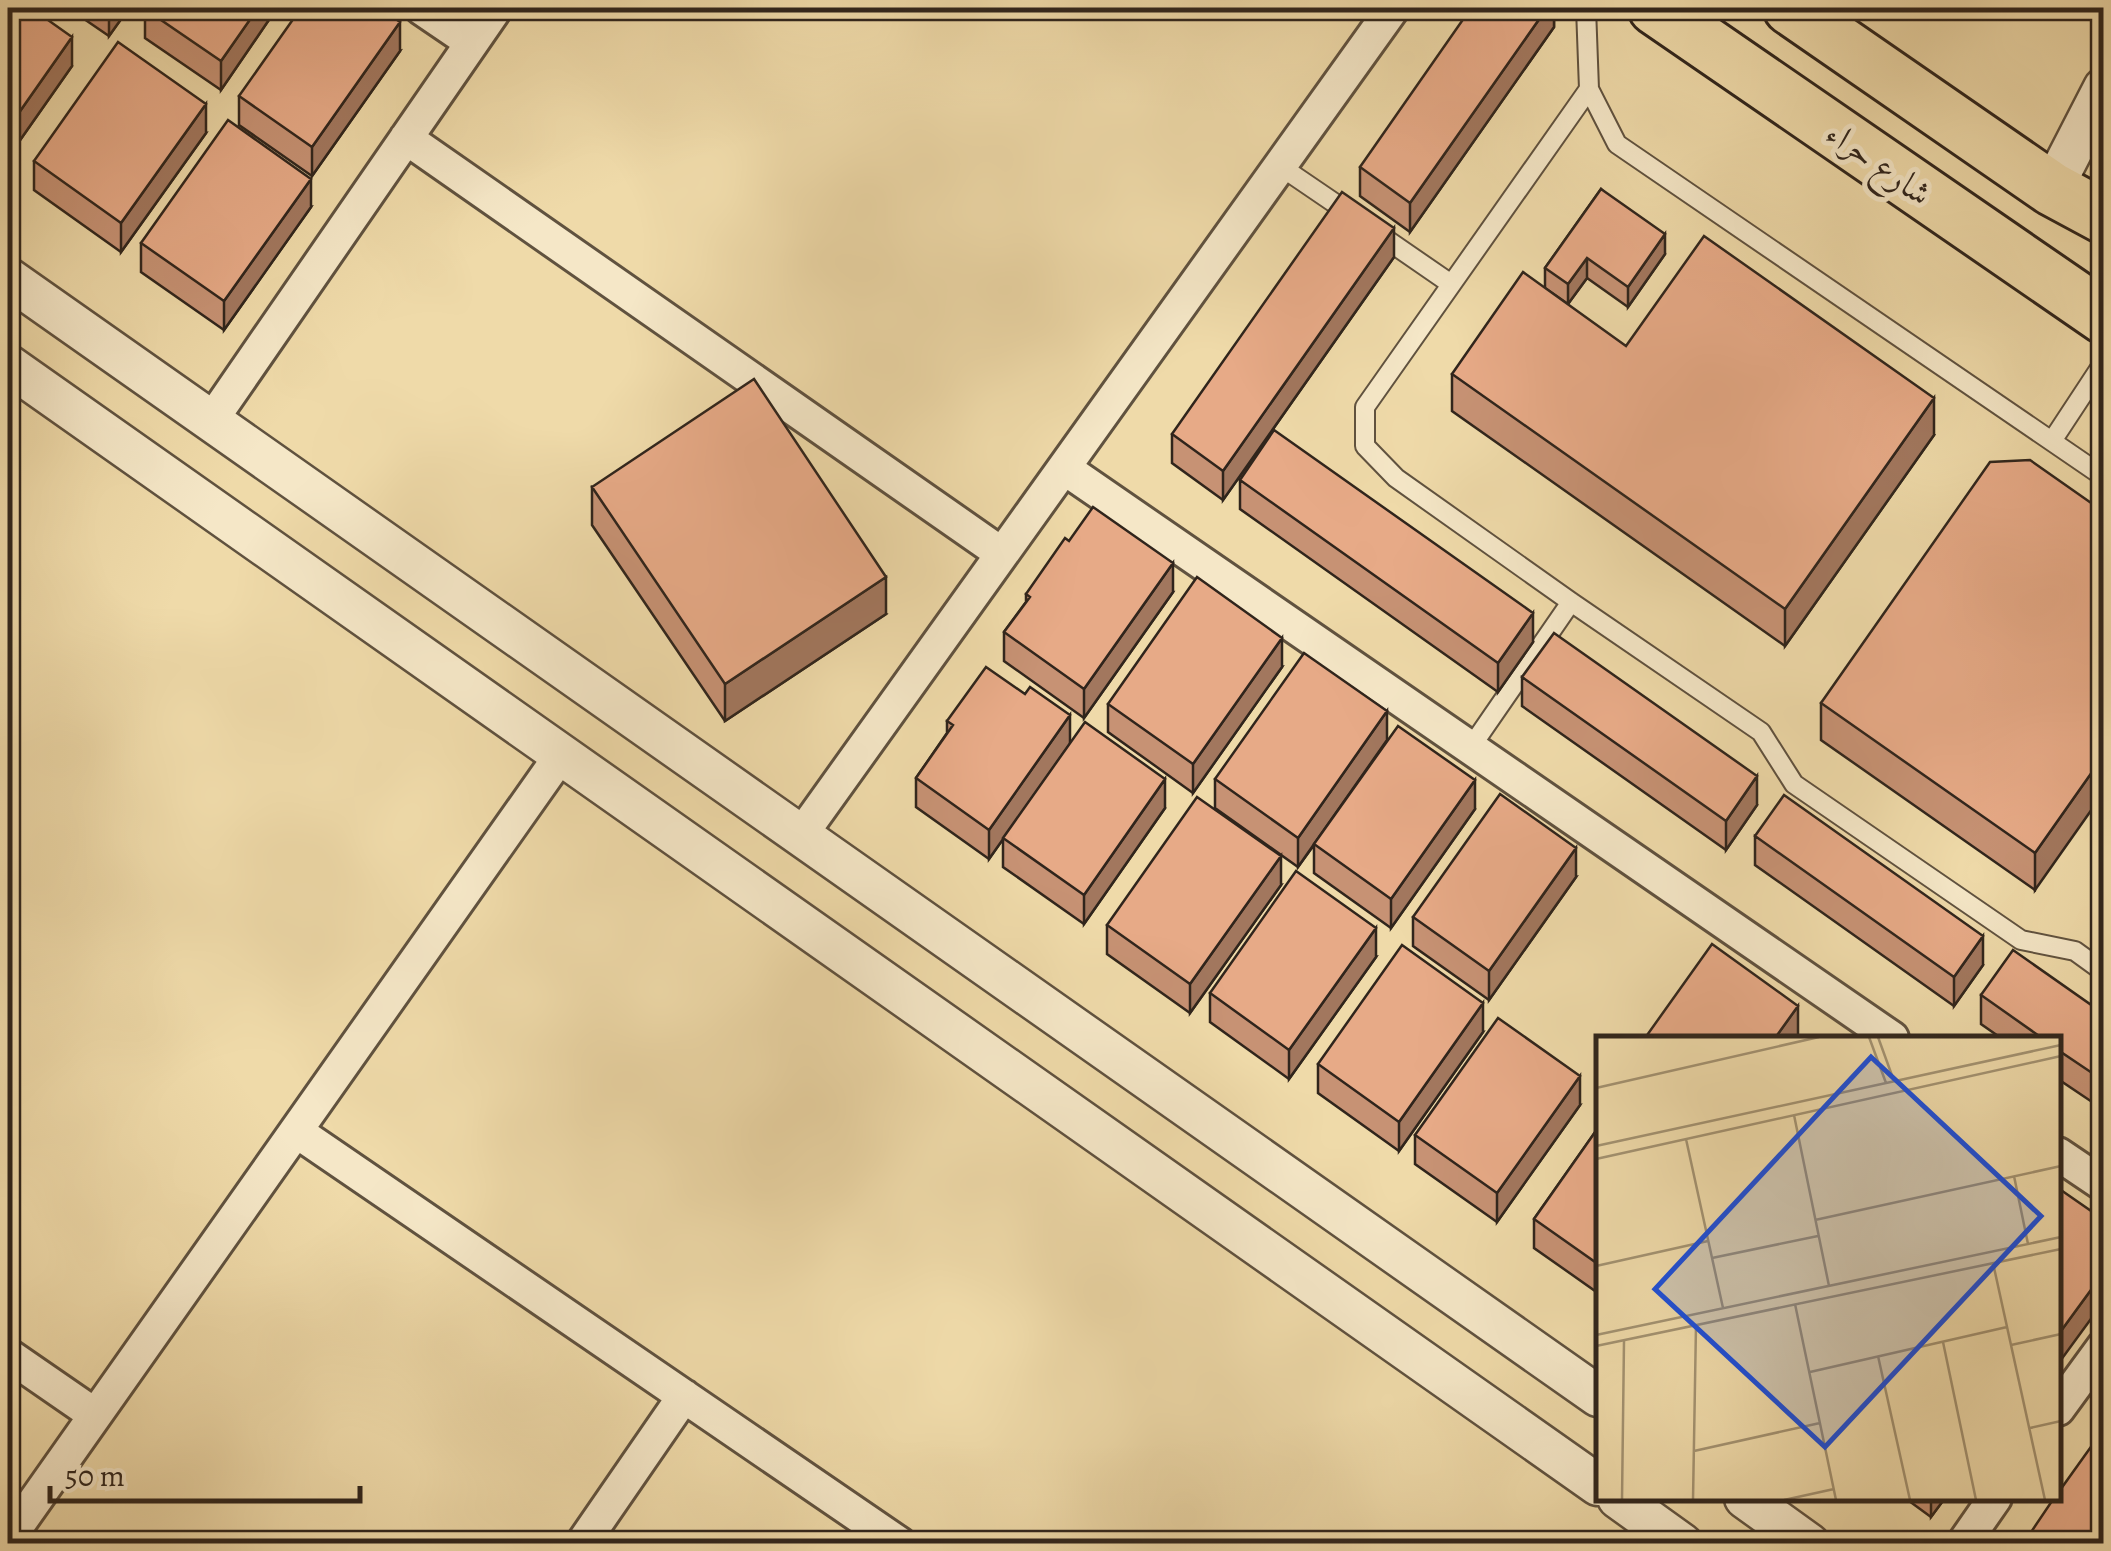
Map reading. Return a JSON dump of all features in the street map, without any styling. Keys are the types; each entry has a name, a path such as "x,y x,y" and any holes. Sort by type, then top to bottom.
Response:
{"main road":[{"name":"شارع حراء","path":"1655,8 2104,317"},
{"path":"1790,8 2052,189 2102,214"}],"street":[{"path":"420,8 472,42"},
{"path":"211,421 496,8"},
{"path":"801,835 1394,8"},
{"path":"2052,189 2102,97"},
{"path":"406,138 1002,554"},
{"path":"8,278 1596,1395"},
{"path":"8,365 1596,1484"},
{"path":"1064,468 1889,1036"},
{"path":"8,1539 560,755"},
{"path":"296,1131 900,1544"},
{"path":"2061,1156 2104,1185"},
{"path":"2061,1405 2104,1346"},
{"path":"8,1354 95,1415"},
{"path":"582,1544 684,1396"},
{"path":"1622,1501 1667,1539"},
{"path":"1748,1501 1808,1544"},
{"path":"1963,1544 1993,1501"}],"lane":[{"path":"1586,8 1589,88 1618,144 2104,477"},
{"path":"1589,88 1365,407 1365,446 1396,478 1761,732 1794,784 2021,940 2074,951 2104,972"},
{"path":"1280,166 1451,284"},
{"path":"2052,441 2104,362"},
{"path":"1471,747 1572,602"}],"building":[{"path":"8,8 31,8 72,37 11,124 8,121"},
{"path":"146,8 258,8 221,61"},
{"path":"301,8 380,8 400,22 312,147 239,96"},
{"path":"1471,8 1547,8 1410,203 1360,167"},
{"path":"118,42 206,104 121,223 34,161"},
{"path":"228,120 311,179 224,301 141,243"},
{"path":"1601,189 1665,234 1628,287 1587,258 1568,284 1545,268"},
{"path":"1342,192 1394,228 1223,471 1172,434"},
{"path":"1704,236 1934,398 1785,609 1452,374 1523,272 1626,346"},
{"path":"754,379 886,577 725,684 592,487"},
{"path":"1274,430 1533,613 1498,663 1240,480"},
{"path":"2030,460 2104,512 2104,755 2035,853 1821,703 1990,462"},
{"path":"1093,507 1173,563 1084,689 1004,632 1065,538 1069,541"},
{"path":"1197,577 1282,638 1193,764 1108,704"},
{"path":"1554,633 1757,776 1726,821 1522,677"},
{"path":"1304,653 1387,711 1298,838 1215,779"},
{"path":"986,667 1025,694 1030,687 1070,715 989,830 916,778 953,725 947,721"},
{"path":"1085,722 1165,779 1084,895 1003,838"},
{"path":"1398,726 1475,780 1391,899 1314,844"},
{"path":"1500,794 1576,848 1489,971 1413,917"},
{"path":"1784,795 1983,936 1954,977 1755,836"},
{"path":"1197,797 1281,856 1190,984 1107,925"},
{"path":"1296,871 1376,928 1289,1050 1210,993"},
{"path":"1712,944 1798,1006 1776,1036 1646,1036"},
{"path":"1402,945 1483,1003 1399,1122 1318,1064"},
{"path":"2013,950 2104,1014 2104,1081 2061,1052 2061,1036 2039,1036 1981,995"},
{"path":"1498,1018 1580,1076 1497,1193 1415,1135"},
{"path":"1596,1131 1596,1263 1534,1219"},
{"path":"2061,1190 2104,1220 2104,1272 2061,1331"},
{"path":"2098,1437 2104,1441 2104,1544 2023,1544 2052,1501 2061,1501 2061,1489"}]}
